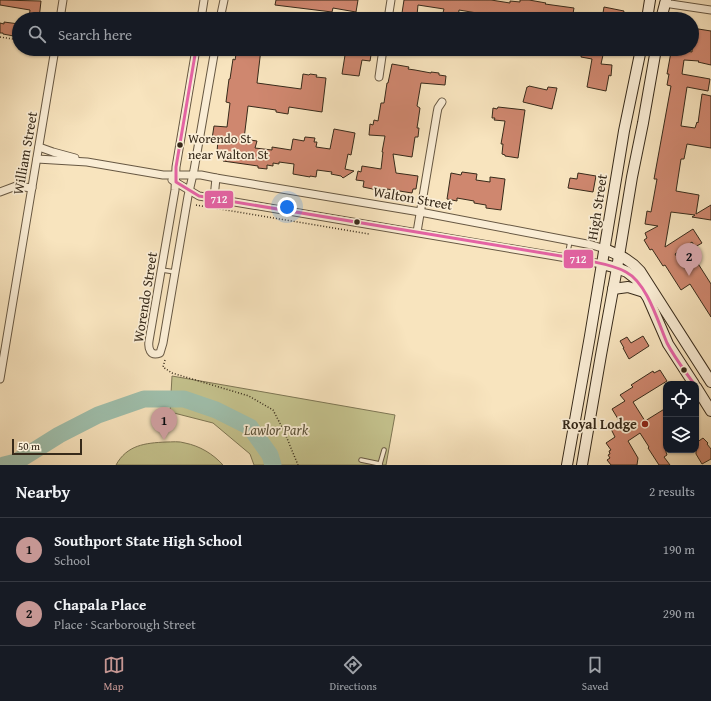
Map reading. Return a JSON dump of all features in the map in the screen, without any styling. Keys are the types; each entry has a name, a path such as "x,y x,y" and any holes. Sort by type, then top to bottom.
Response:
{"main road":[{"path":"642,0 649,4"},
{"path":"663,12 665,1"},
{"name":"High Street","path":"567,465 624,131 640,56"},
{"path":"582,465 632,177 655,56"},
{"path":"604,249 632,262 640,271 711,382"},
{"path":"602,264 617,268 633,276 644,292 654,311 668,344 692,381"},
{"path":"613,289 628,287 644,292"},
{"path":"699,392 711,411"}],"street":[{"path":"61,12 63,0"},
{"path":"202,12 204,0"},
{"path":"221,12 224,0"},
{"path":"389,12 391,0"},
{"path":"665,1 711,10"},
{"name":"William Street","path":"0,379 54,56"},
{"name":"Worendo Street","path":"195,56 176,167 175,190 149,346 150,351 153,354 160,353 162,348 214,56"},
{"path":"379,77 382,56"},
{"path":"417,232 437,113 442,102"},
{"name":"Walton Street","path":"39,147 87,162"},
{"name":"Walton Street","path":"37,159 87,162 176,178 193,175 216,178 420,212 592,245 604,249"},
{"name":"Walton Street","path":"176,178 189,190 199,196 602,264"},
{"path":"214,198 216,178"},
{"path":"0,192 16,186 32,188"}],"lane":[{"path":"567,257 570,241"},
{"path":"162,270 175,272"},
{"path":"663,334 676,327"},
{"path":"581,386 595,388"},
{"path":"361,460 380,464 384,450"}],"path":[{"path":"0,37 12,39"},
{"path":"194,204 374,235"},
{"path":"165,360 163,367 172,373 249,396 273,410 284,431 298,465"}],"green space":[{"name":"Lawlor Park","path":"172,376 395,415 386,465 254,465 250,454 213,423 170,412"},
{"path":"166,442 180,442 201,448 215,457 223,465 116,465 120,458 137,446"}],"building":[{"path":"0,0 41,1 40,12 30,12 30,10 0,5"},
{"path":"276,0 358,0 356,12 333,8 332,12 275,5"},
{"path":"404,0 491,0 510,3 510,1 520,2 520,0 529,0 574,8 573,12 471,12 459,10 459,12 443,12 444,9 418,5 417,12 402,12"},
{"path":"604,7 624,11 624,12 603,12"},
{"path":"4,22 12,23 12,36 0,33 0,23 4,24"},
{"path":"699,29 711,31 711,65 698,62 699,61 684,60 682,74 710,79 708,91 687,87 681,126 695,128 697,122 698,123 702,94 711,96 711,148 687,144 684,159 681,159 676,191 699,195 696,214 711,205 711,220 692,217 695,215 671,212 665,247 693,229 702,243 695,247 692,242 675,254 685,269 697,262 711,284 711,317 690,284 681,290 665,265 663,266 644,240 647,238 645,233 658,226 645,224 647,211 651,212 657,179 654,179 671,86 667,85 669,74 667,74 670,56 699,56"},
{"path":"236,56 260,56 257,83 301,89 303,74 317,75 316,77 326,78 322,112 289,107 288,114 276,112 276,110 248,106 244,139 257,141 255,148 272,150 272,147 291,150 293,139 304,141 305,137 315,138 314,142 317,142 316,147 330,149 334,129 355,133 351,155 348,154 345,169 354,171 343,178 341,176 331,174 332,172 317,170 316,177 310,177 293,174 294,164 279,162 279,164 273,163 273,166 267,165 267,169 258,168 258,166 223,161 224,157 220,157 221,153 217,152 218,140 212,139 214,126 227,127 230,103 226,102 233,59 235,60"},
{"path":"345,56 371,56 370,61 362,60 359,76 342,74"},
{"path":"603,56 601,64 612,65 611,76 609,75 606,91 587,87 592,59 581,57"},
{"path":"392,64 409,67 408,69 439,73 439,75 446,76 445,85 421,83 417,106 420,108 417,128 419,128 418,137 415,137 412,157 393,154 396,173 418,176 416,189 413,189 412,193 387,189 387,192 363,187 364,181 356,180 358,171 361,172 362,166 381,169 385,136 369,135 370,124 373,125 374,120 378,121 381,103 384,103"},
{"path":"529,86 547,90 548,87 557,88 552,109 523,102 527,87"},
{"path":"498,107 525,110 518,158 505,156 502,154 503,144 501,144 505,121 494,120 495,118 492,118 493,108 497,109"},
{"path":"462,172 477,174 476,180 490,182 490,177 505,179 501,210 486,208 486,205 474,203 474,201 457,198 457,201 447,199 451,173 461,175"},
{"path":"578,173 596,176 593,192 568,188 570,178 577,179"},
{"path":"643,336 649,346 629,359 620,341 627,337 631,343"},
{"path":"660,370 667,381 663,381 663,383 633,402 645,421 663,410 663,453 666,453 667,455 664,457 670,465 659,465 640,433 628,441 638,458 637,465 611,465 607,460 610,458 608,455 610,454 609,451 611,450 606,443 615,437 611,429 621,424 612,409 625,401 620,395 633,387 631,385 653,371 654,373"},
{"path":"703,438 711,449 711,459 702,464 696,454 699,453 699,441"}],"waterway":[{"path":"4,465 16,462 59,435 98,415 144,399 184,399 216,410 250,427 270,455 273,465"}],"transit line":[{"name":"712","path":"195,56 176,167 176,182 199,196 606,264 626,272 640,285 656,314 667,343 692,381"}],"place":[{"name":"Worendo St near Walton St","path":"180,145"},
{"name":"Chapala Place","path":"689,276"},
{"name":"Royal Lodge","path":"645,424"},
{"name":"Southport State High School","path":"164,440"}]}
